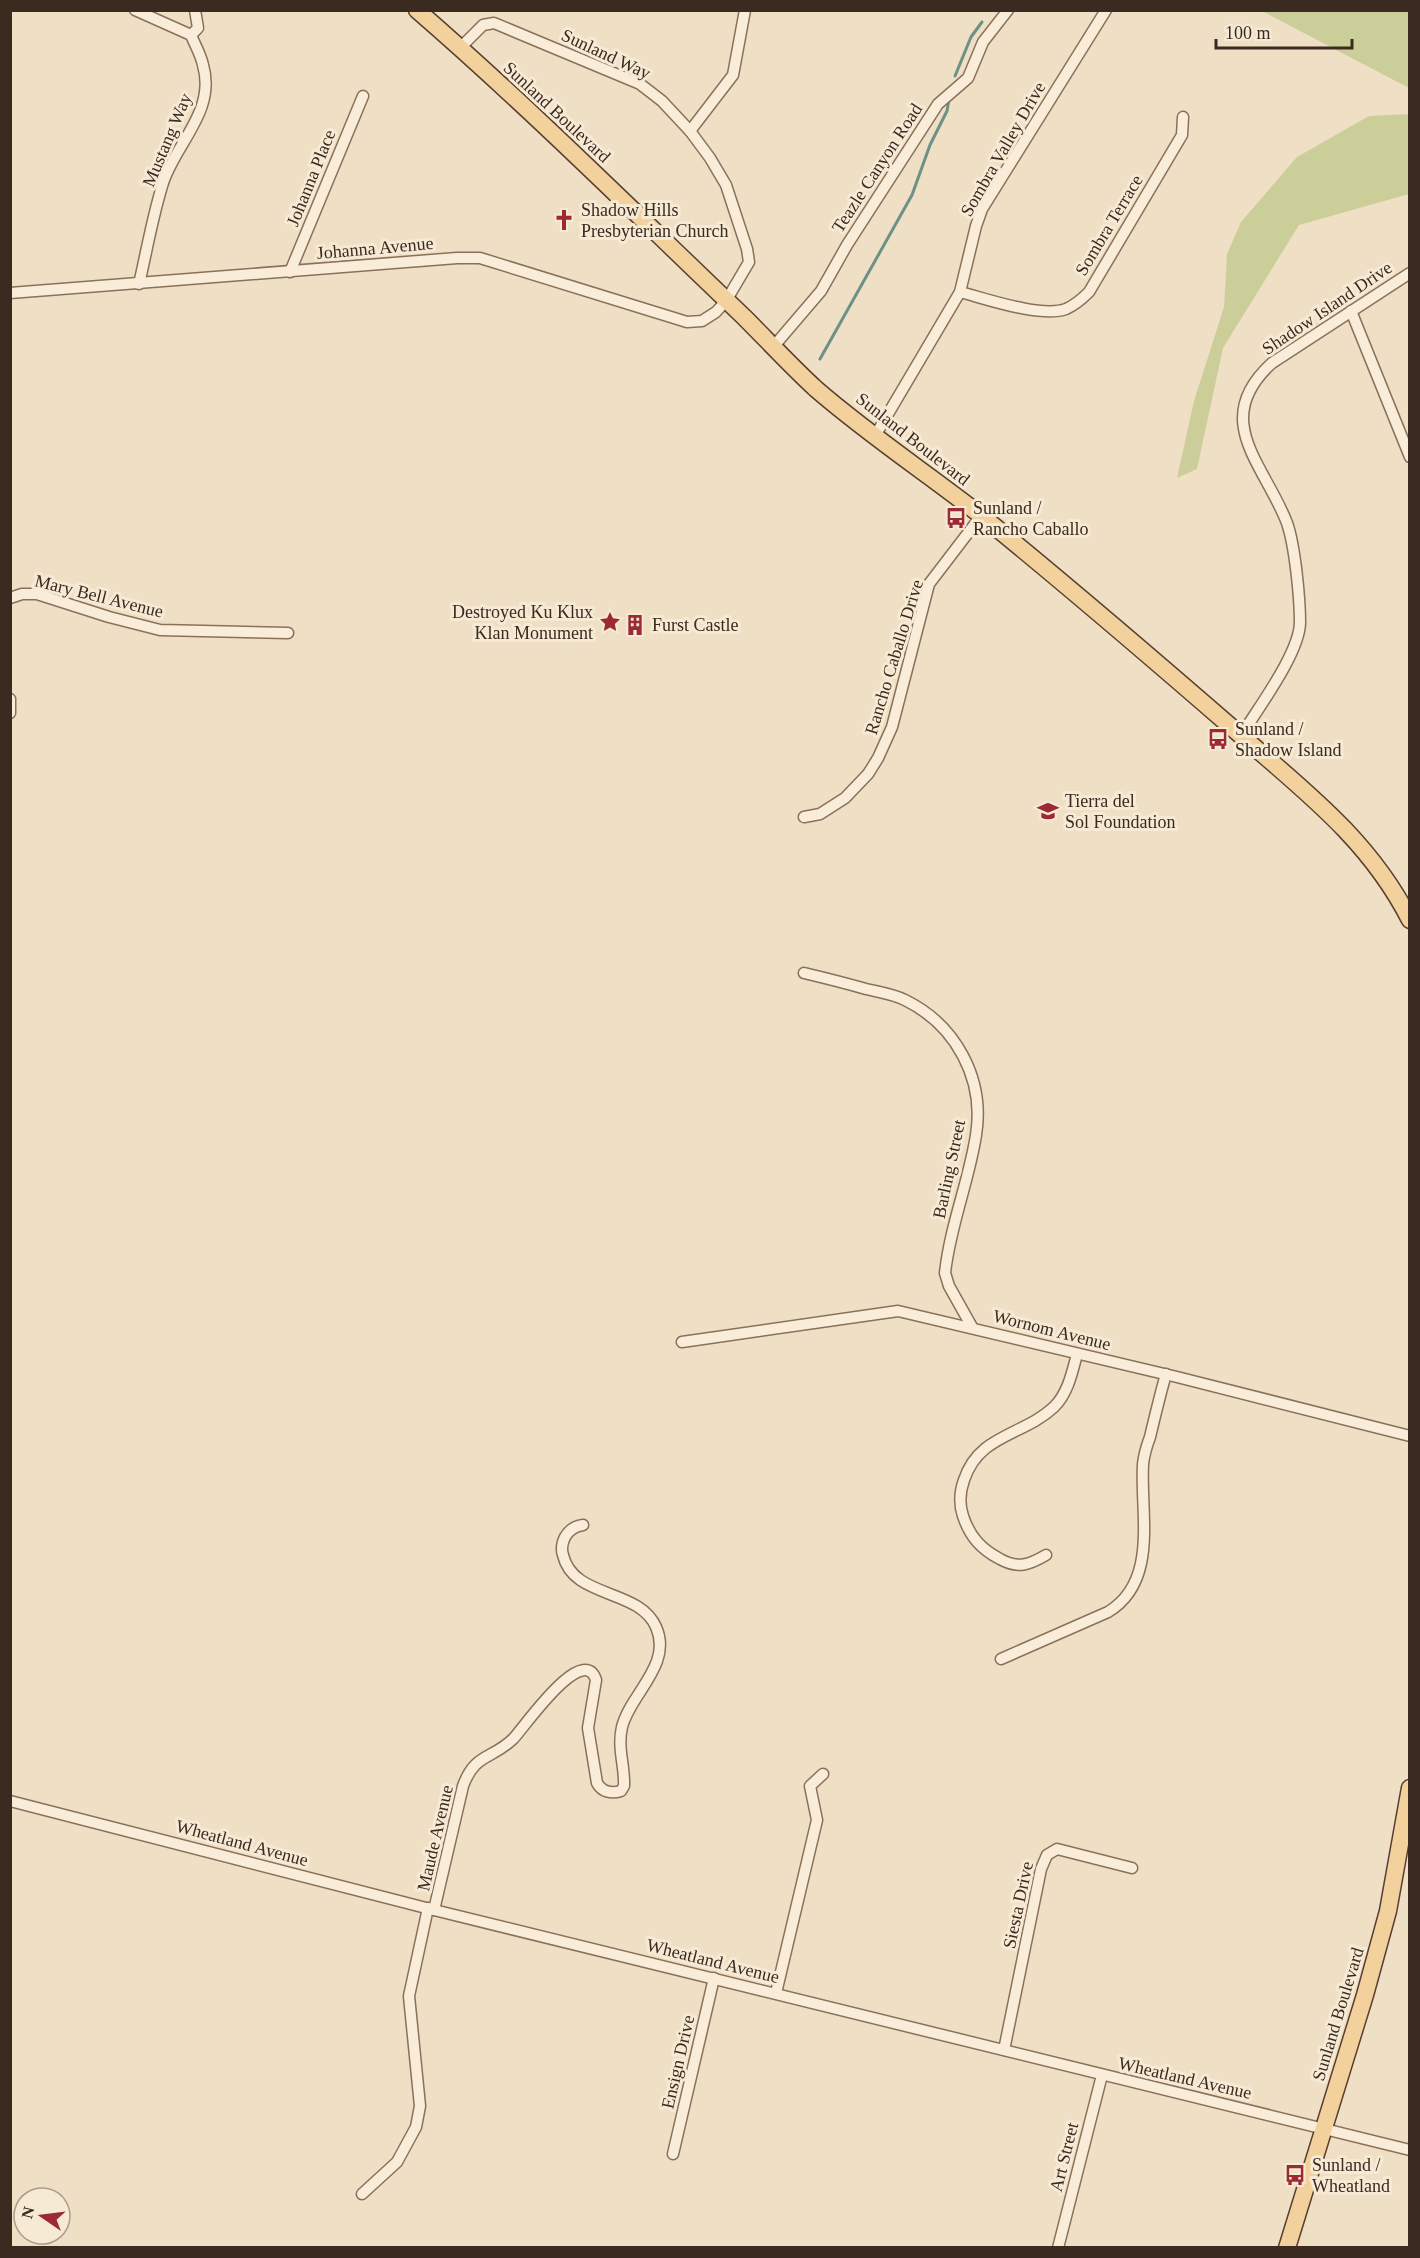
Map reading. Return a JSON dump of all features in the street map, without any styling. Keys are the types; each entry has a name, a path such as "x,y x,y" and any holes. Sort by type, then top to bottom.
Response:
{"main road":[{"name":"Sunland Boulevard","path":"417,10 460,48 816,388 981,516 1145,652 1321,805 1356,839 1382,873 1410,920"},
{"name":"Sunland Boulevard","path":"1287,2247 1365,1995 1388,1911 1410,1788"}],"street":[{"path":"135,10 191,35 198,28 195,10"},
{"path":"690,131 733,75 745,10"},
{"name":"Teazle Canyon Road","path":"774,346 821,291 847,245 938,104 968,78 983,42 1008,10"},
{"name":"Sombra Valley Drive","path":"875,436 960,292 982,210 1106,10"},
{"name":"Sunland Way","path":"460,48 483,25 494,23 640,84 662,101 711,158 726,185 747,249 748,262 726,301"},
{"name":"Mustang Way","path":"139,284 164,182 172,162 203,109 206,93 204,66 191,35"},
{"name":"Johanna Place","path":"290,272 363,96"},
{"name":"Sombra Terrace","path":"960,292 1037,311 1058,310 1078,302 1089,292 1182,135 1184,117"},
{"name":"Johanna Avenue","path":"10,293 480,258 687,322 702,321 726,301"},
{"name":"Shadow Island Drive","path":"1241,736 1291,655 1300,624 1294,560 1288,526 1246,442 1243,418 1245,401 1260,374 1272,363 1410,273"},
{"path":"1351,311 1410,457"},
{"name":"Rancho Caballo Drive","path":"804,818 820,814 845,798 868,774 878,758 892,727 930,584 981,516"},
{"name":"Mary Bell Avenue","path":"10,598 22,594 37,594 109,617 160,630 288,633"},
{"path":"10,699 10,714"},
{"name":"Barling Street","path":"804,973 904,999 936,1020 948,1033 967,1063 976,1089 978,1121 945,1273 949,1286 972,1327"},
{"name":"Wornom Avenue","path":"682,1342 898,1311 1166,1374 1410,1436"},
{"path":"1047,1556 1028,1566 1011,1565 988,1553 974,1541 968,1529 962,1513 961,1492 969,1466 984,1448 1054,1407 1070,1382 1077,1354"},
{"path":"1001,1659 1108,1612 1121,1604 1129,1594 1137,1578 1144,1548 1143,1461 1166,1374"},
{"name":"Maude Avenue","path":"431,1909 463,1786 470,1770 479,1761 512,1740 553,1690 579,1671 591,1672 596,1680 588,1728 597,1783 600,1788 610,1793 621,1791 624,1786 619,1745 622,1726 654,1669 659,1653 658,1631 643,1611 585,1583 571,1572 564,1559 563,1542 573,1529 583,1525"},
{"path":"776,1993 817,1820 810,1786 824,1774"},
{"name":"Wheatland Avenue","path":"10,1801 431,1909 1410,2150"},
{"name":"Siesta Drive","path":"1004,2050 1045,1857 1052,1850 1057,1849 1132,1868"},
{"path":"362,2194 397,2162 416,2127 420,2106 409,1996 431,1909"},
{"name":"Ensign Drive","path":"673,2154 714,1978"},
{"name":"Art Street","path":"1058,2247 1102,2075"}],"green space":[{"path":"1262,11 1409,11 1409,88"},
{"path":"1409,114 1409,194 1299,225 1223,348 1197,469 1177,478 1194,401 1224,307 1227,254 1241,222 1297,157 1369,116"}],"waterway":[{"path":"955,76 971,37 982,22"},
{"path":"820,359 912,195 930,145 947,111 949,99"}],"place":[{"name":"Shadow Hills Presbyterian Church","path":"564,220"},
{"name":"Sunland / Rancho Caballo","path":"956,518"},
{"name":"Destroyed Ku Klux Klan Monument","path":"610,622"},
{"name":"Furst Castle","path":"635,625"},
{"name":"Sunland / Shadow Island","path":"1218,739"},
{"name":"Tierra del Sol Foundation","path":"1048,811"},
{"name":"Sunland / Wheatland","path":"1295,2175"}]}
